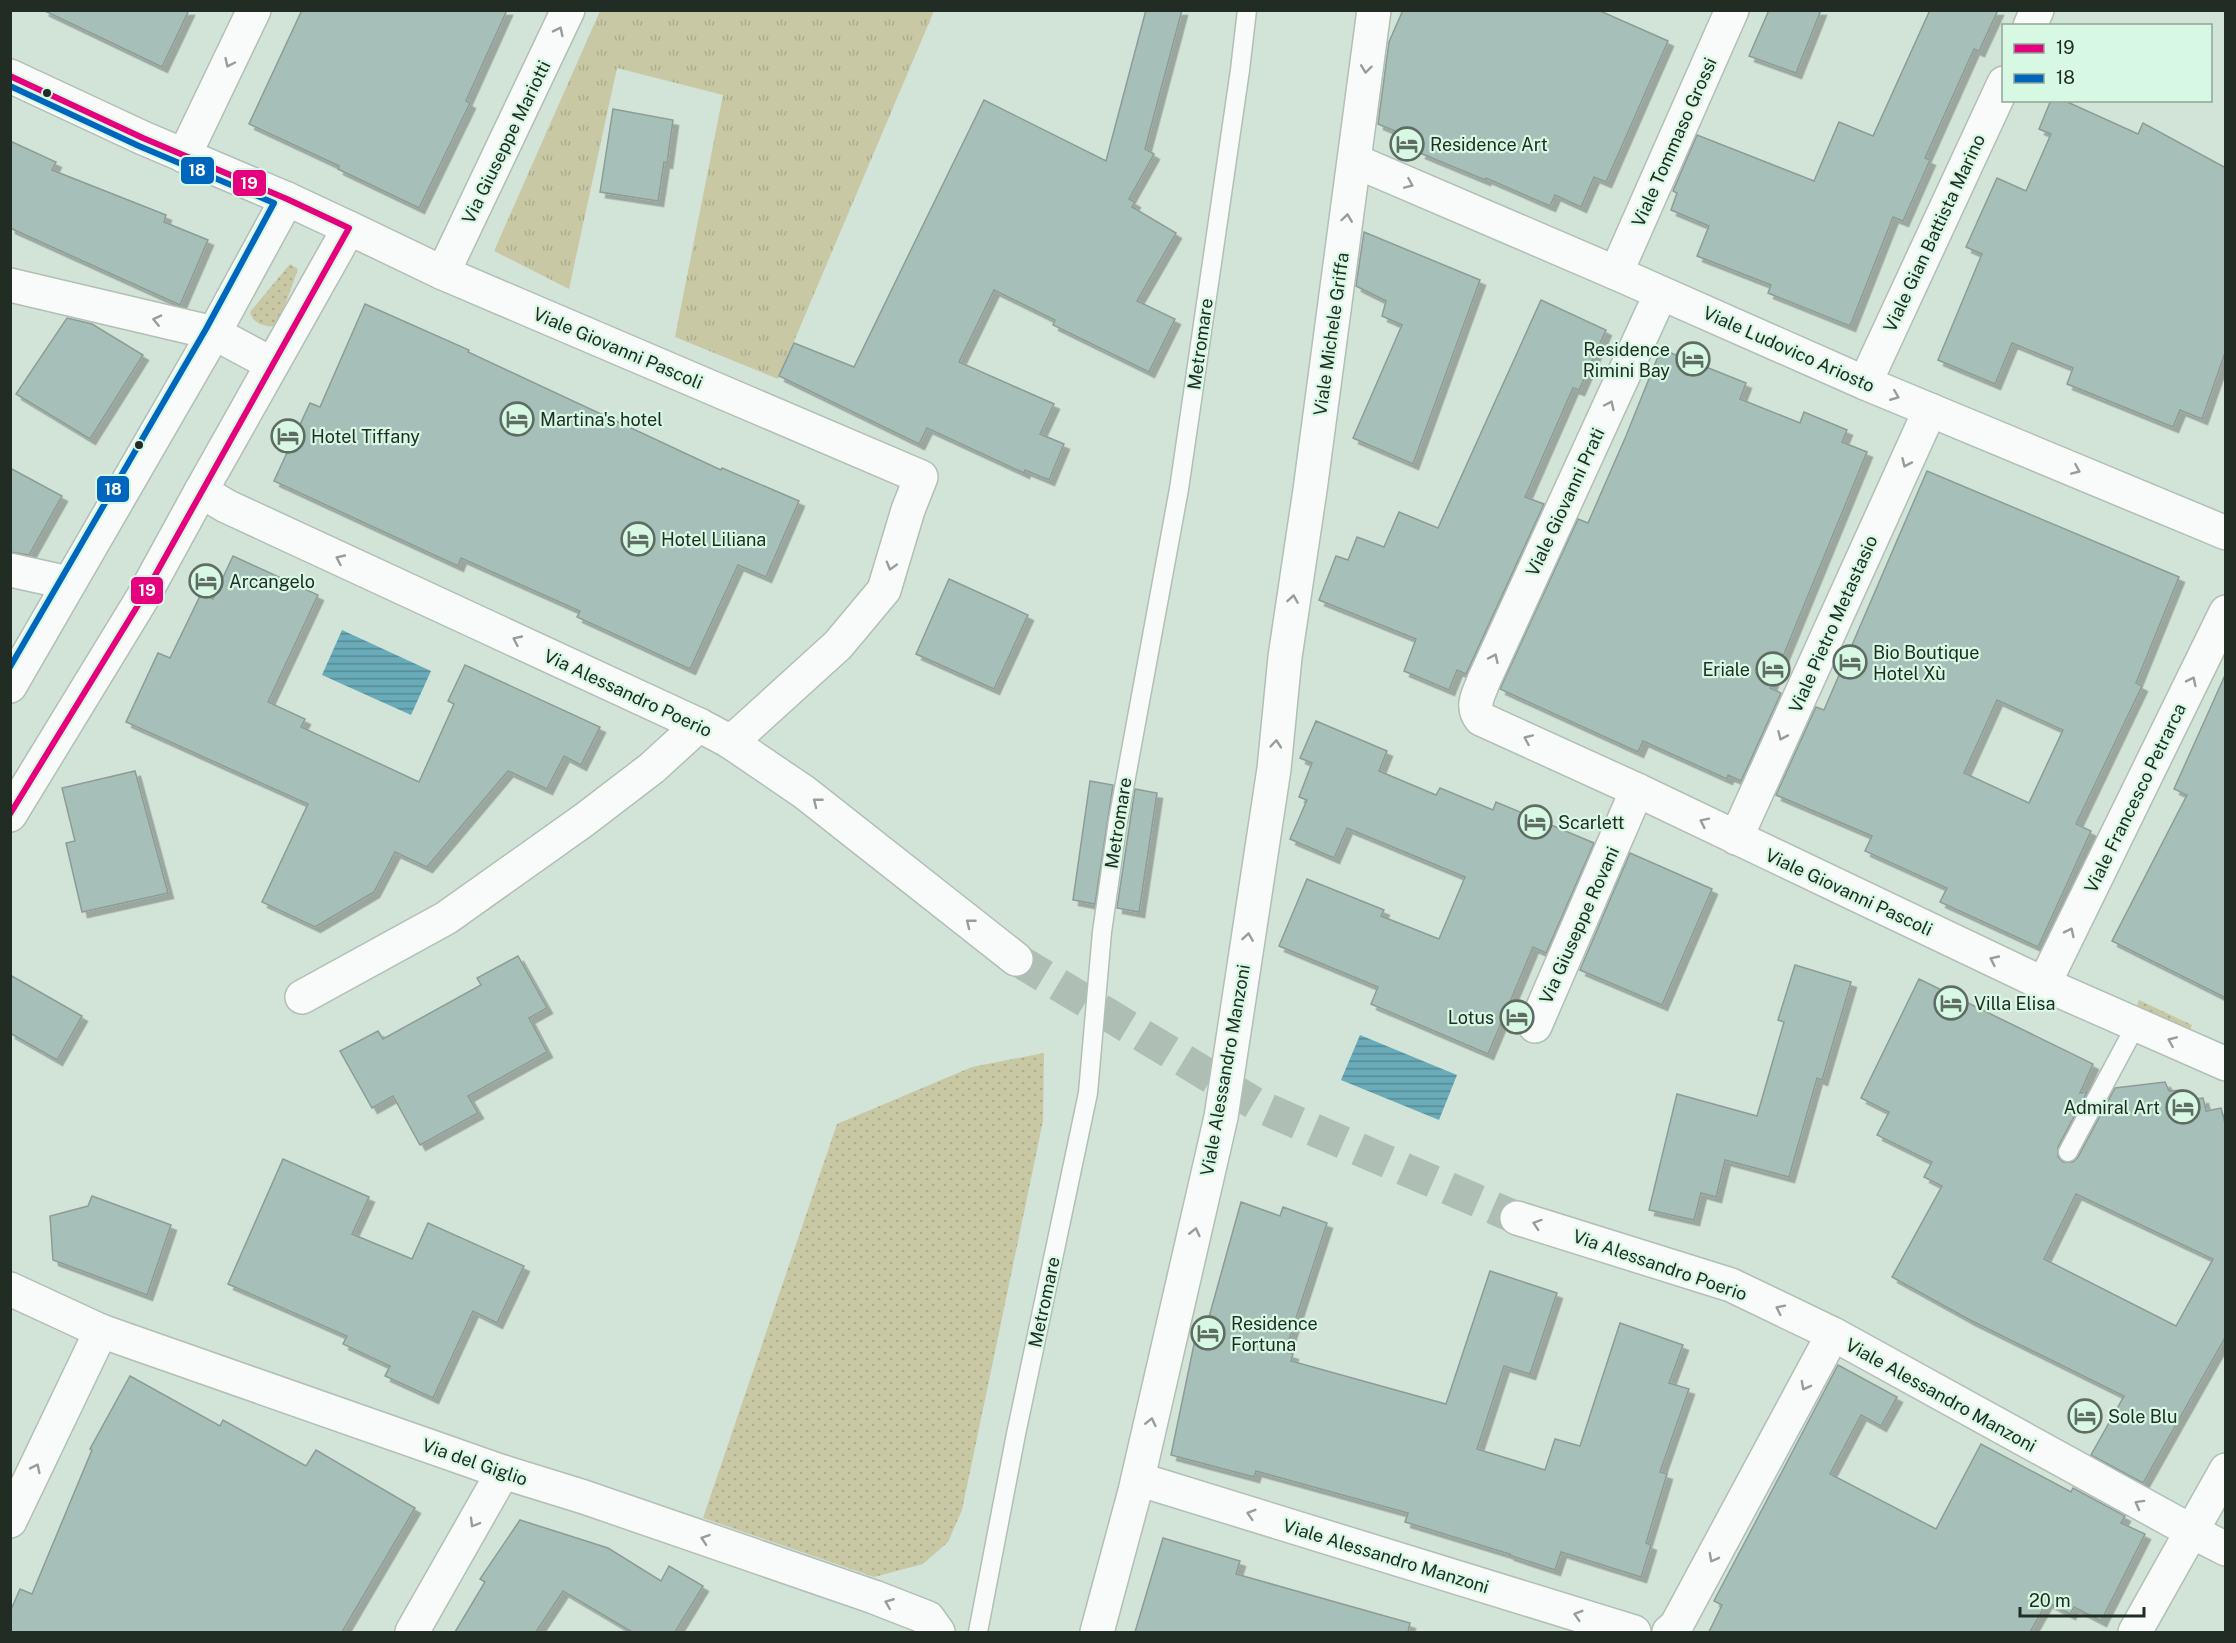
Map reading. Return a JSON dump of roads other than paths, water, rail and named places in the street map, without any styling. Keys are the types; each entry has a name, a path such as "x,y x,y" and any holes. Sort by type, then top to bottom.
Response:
{"street":[{"path":"184,156 254,10"},
{"name":"Via Giuseppe Mariotti","path":"443,273 568,10"},
{"name":"Viale Michele Griffa","path":"1285,657 1374,10"},
{"name":"Viale Tommaso Grossi","path":"1616,273 1732,10"},
{"path":"2031,24 2037,10"},
{"name":"Viale Giovanni Pascoli","path":"10,76 184,156 287,199 443,273 921,477 908,510 884,590 838,645 740,734 729,741"},
{"name":"Viale Gian Battista Marino","path":"1865,383 2002,87"},
{"name":"Viale Ludovico Ariosto","path":"1355,161 1865,383 2226,533"},
{"path":"10,686 214,333 287,199"},
{"path":"10,815 142,597 349,228"},
{"path":"10,285 214,333 272,364"},
{"name":"Viale Giovanni Prati","path":"1476,713 1475,705 1484,680 1661,293"},
{"name":"Viale Pietro Metastasio","path":"1736,838 1930,410"},
{"name":"Via Alessandro Poerio","path":"201,491 226,506 729,741 804,792 1016,959"},
{"path":"10,570 69,583"},
{"name":"Viale Francesco Petrarca","path":"2044,984 2226,612"},
{"name":"Viale Alessandro Manzoni","path":"1097,1632 1138,1479 1221,1117 1274,769 1285,657"},
{"name":"Viale Giovanni Pascoli","path":"1476,713 1481,719 1637,790 2044,984 2226,1064"},
{"path":"302,997 446,918 592,814 652,768 699,725"},
{"name":"Via Giuseppe Rovani","path":"1535,1026 1637,790"},
{"name":"Via Alessandro Poerio","path":"1517,1218 1731,1285 1833,1334"},
{"name":"Via del Giglio","path":"10,1289 101,1331 503,1472 584,1497 874,1597 928,1618 938,1632"},
{"path":"10,1521 101,1331"},
{"name":"Viale Alessandro Manzoni","path":"1669,1632 1676,1626 1833,1334 2226,1550"},
{"path":"2135,1632 2226,1470"},
{"path":"412,1632 503,1472"},
{"name":"Viale Alessandro Manzoni","path":"1138,1479 1634,1632"}],"lane":[{"name":"Metromare","path":"978,1632 1016,1434 1088,1093 1102,932 1116,832 1179,489 1239,82 1247,10"},
{"path":"2068,1152 2136,1025"}],"water":[{"path":"342,630 431,671 411,715 322,675"},
{"path":"1360,1035 1457,1075 1439,1120 1341,1080"}],"tunnel":[{"path":"1016,959 1259,1106 1517,1218"}],"place":[{"name":"Residence Art","path":"1407,144"},
{"name":"Residence Rimini Bay","path":"1693,359"},
{"name":"Martina's hotel","path":"517,419"},
{"name":"Hotel Tiffany","path":"288,436"},
{"name":"Hotel Liliana","path":"638,539"},
{"name":"Arcangelo","path":"206,581"},
{"name":"Bio Boutique Hotel Xù","path":"1850,662"},
{"name":"Eriale","path":"1773,669"},
{"name":"Scarlett","path":"1535,822"},
{"name":"Villa Elisa","path":"1951,1003"},
{"name":"Lotus","path":"1517,1017"},
{"name":"Admiral Art","path":"2183,1107"},
{"name":"Residence Fortuna","path":"1208,1333"},
{"name":"Sole Blu","path":"2085,1416"}]}
